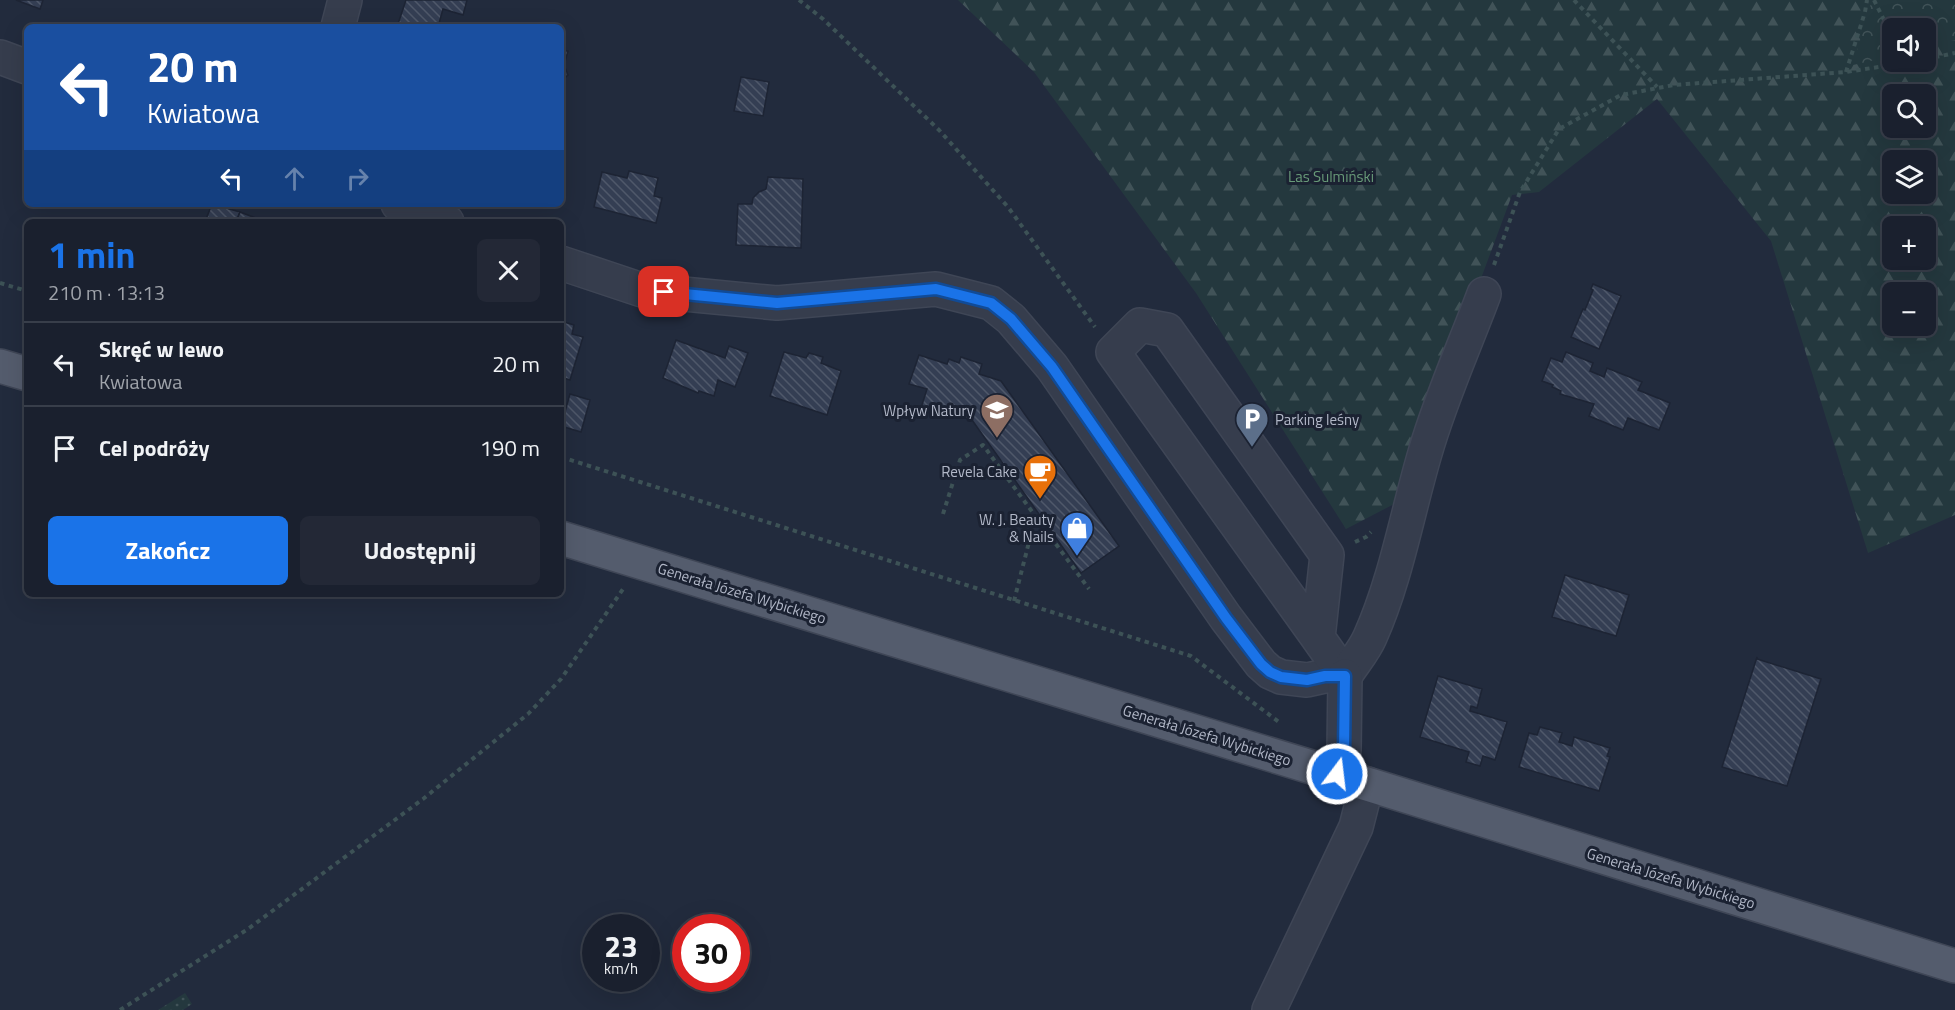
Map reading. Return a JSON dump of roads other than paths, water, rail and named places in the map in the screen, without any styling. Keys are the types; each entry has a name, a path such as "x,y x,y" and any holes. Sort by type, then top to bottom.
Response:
{"main road":[{"path":"0,366 24,373"},
{"name":"Generała Józefa Wybickiego","path":"564,539 1955,966"}],"street":[{"path":"339,24 345,0"},
{"path":"0,57 24,66"},
{"path":"406,207 439,219"},
{"path":"564,263 642,290 777,303 936,289 991,303 1011,319 1052,367 1226,618 1261,664 1270,672 1281,677 1307,680 1325,676 1345,676"},
{"path":"1269,1010 1356,827 1352,779 1344,750 1345,676 1369,640 1380,611 1401,549 1426,450 1484,294"},
{"path":"1318,638 1327,555 1167,330 1140,325 1113,352 1345,676"}],"place":[{"name":"Wpływ Natury","path":"997,439"},
{"name":"Parking leśny","path":"1252,448"},
{"name":"Revela Cake","path":"1040,500"},
{"name":"W. J. Beauty & Nails","path":"1077,557"}],"park label":[{"name":"Las Sulmiński","path":"1331,176"}]}
